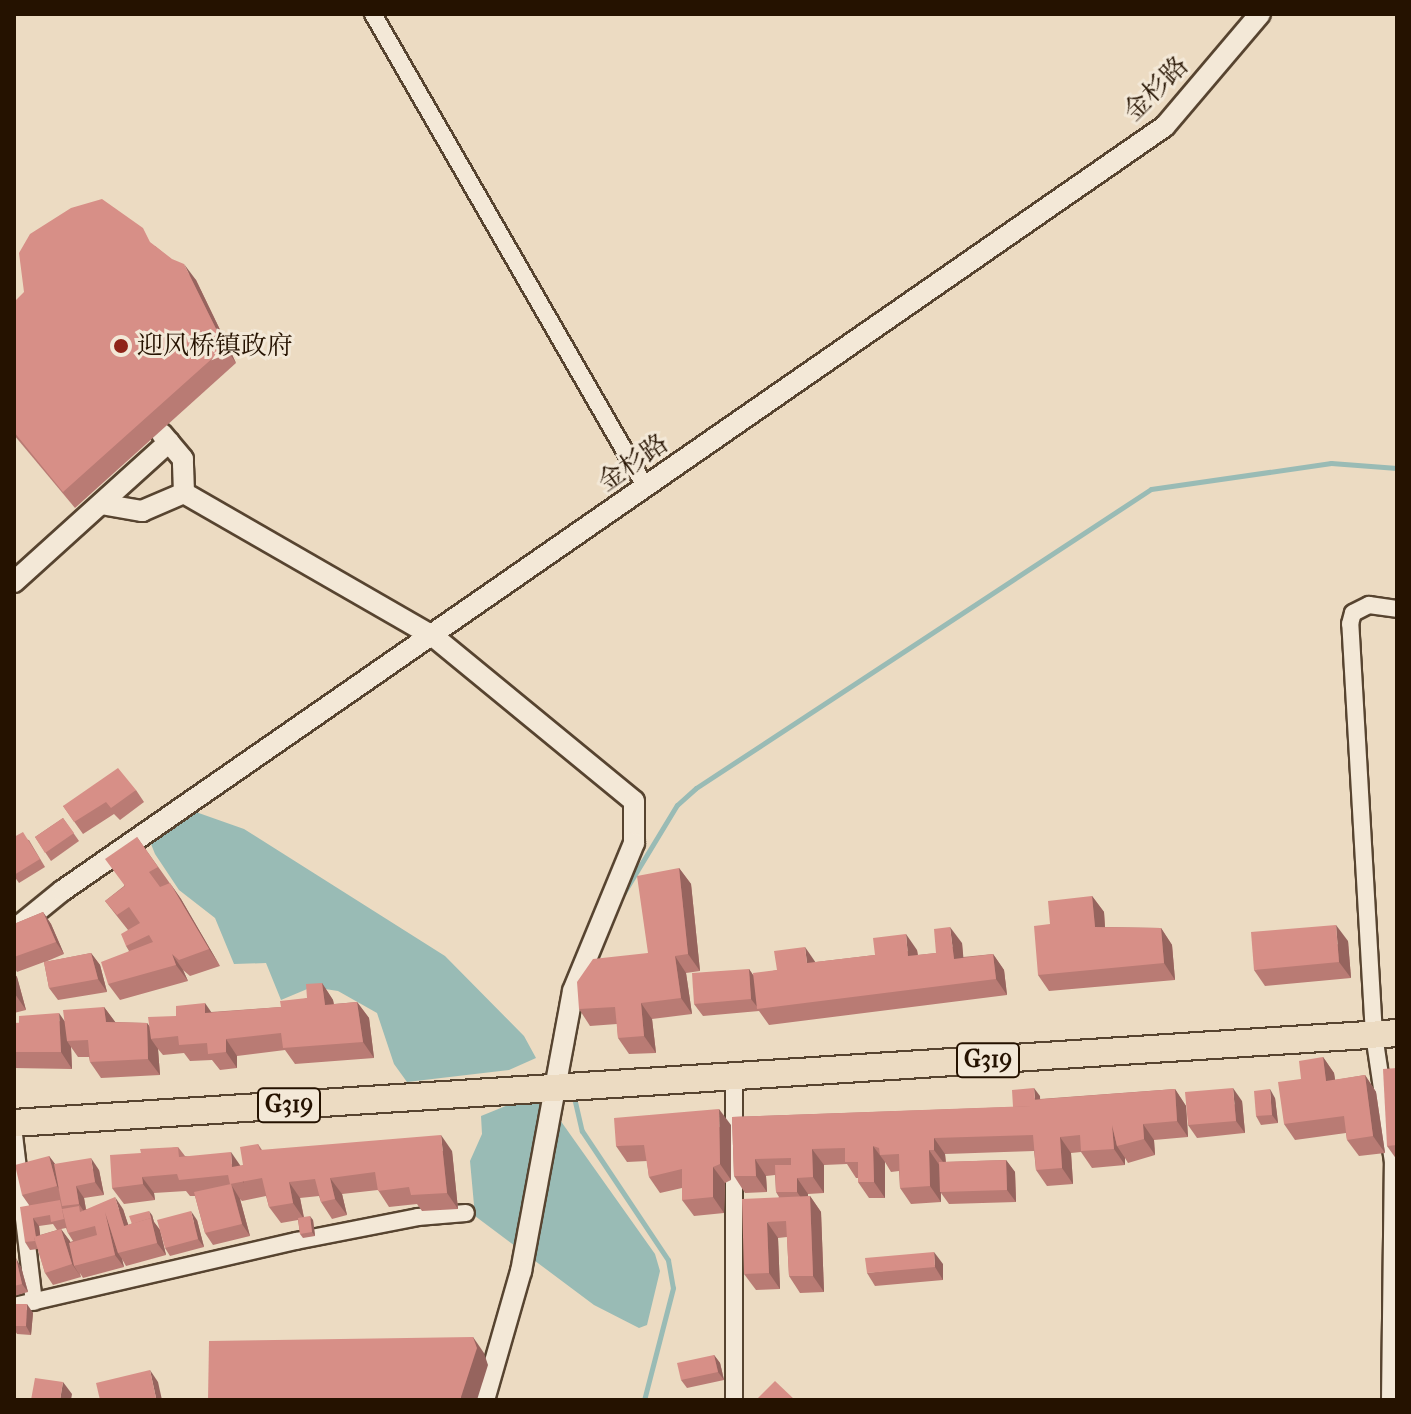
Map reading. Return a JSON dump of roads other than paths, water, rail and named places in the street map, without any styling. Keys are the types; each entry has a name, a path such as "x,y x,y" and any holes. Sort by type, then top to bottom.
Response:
{"highway":[{"name":"G319","path":"14,1123 1385,1034"}],"street":[{"path":"373,14 645,486"},
{"name":"金杉路","path":"14,930 62,891 1165,126 1260,14"},
{"path":"149,418 183,459 184,493"},
{"path":"14,582 169,442"},
{"path":"101,504 142,511 184,493"},
{"path":"184,493 433,636 634,801 634,843 573,991 566,1087 521,1271 484,1400"},
{"path":"1390,1400 1393,1162 1350,624 1353,613 1369,605 1397,609"},
{"path":"734,1076 734,1400"},
{"path":"14,1135 34,1302"},
{"path":"14,1306 296,1241 418,1217 466,1213"}],"water":[{"path":"193,811 244,829 445,956 524,1036 536,1058 509,1070 407,1082 394,1064 377,1013 338,991 312,987 281,1000 266,963 234,964 215,918 179,890 155,854 151,844"},
{"path":"523,1099 543,1101 560,1120 655,1254 660,1271 647,1325 639,1328 594,1305 475,1216 470,1161 482,1134 481,1116"}],"waterway":[{"path":"623,894 677,805 696,788 1151,489 1331,463 1397,468"},
{"path":"573,1093 582,1131 668,1260 673,1288 644,1400"}],"place":[{"name":"迎风桥镇政府","path":"121,346"}]}
